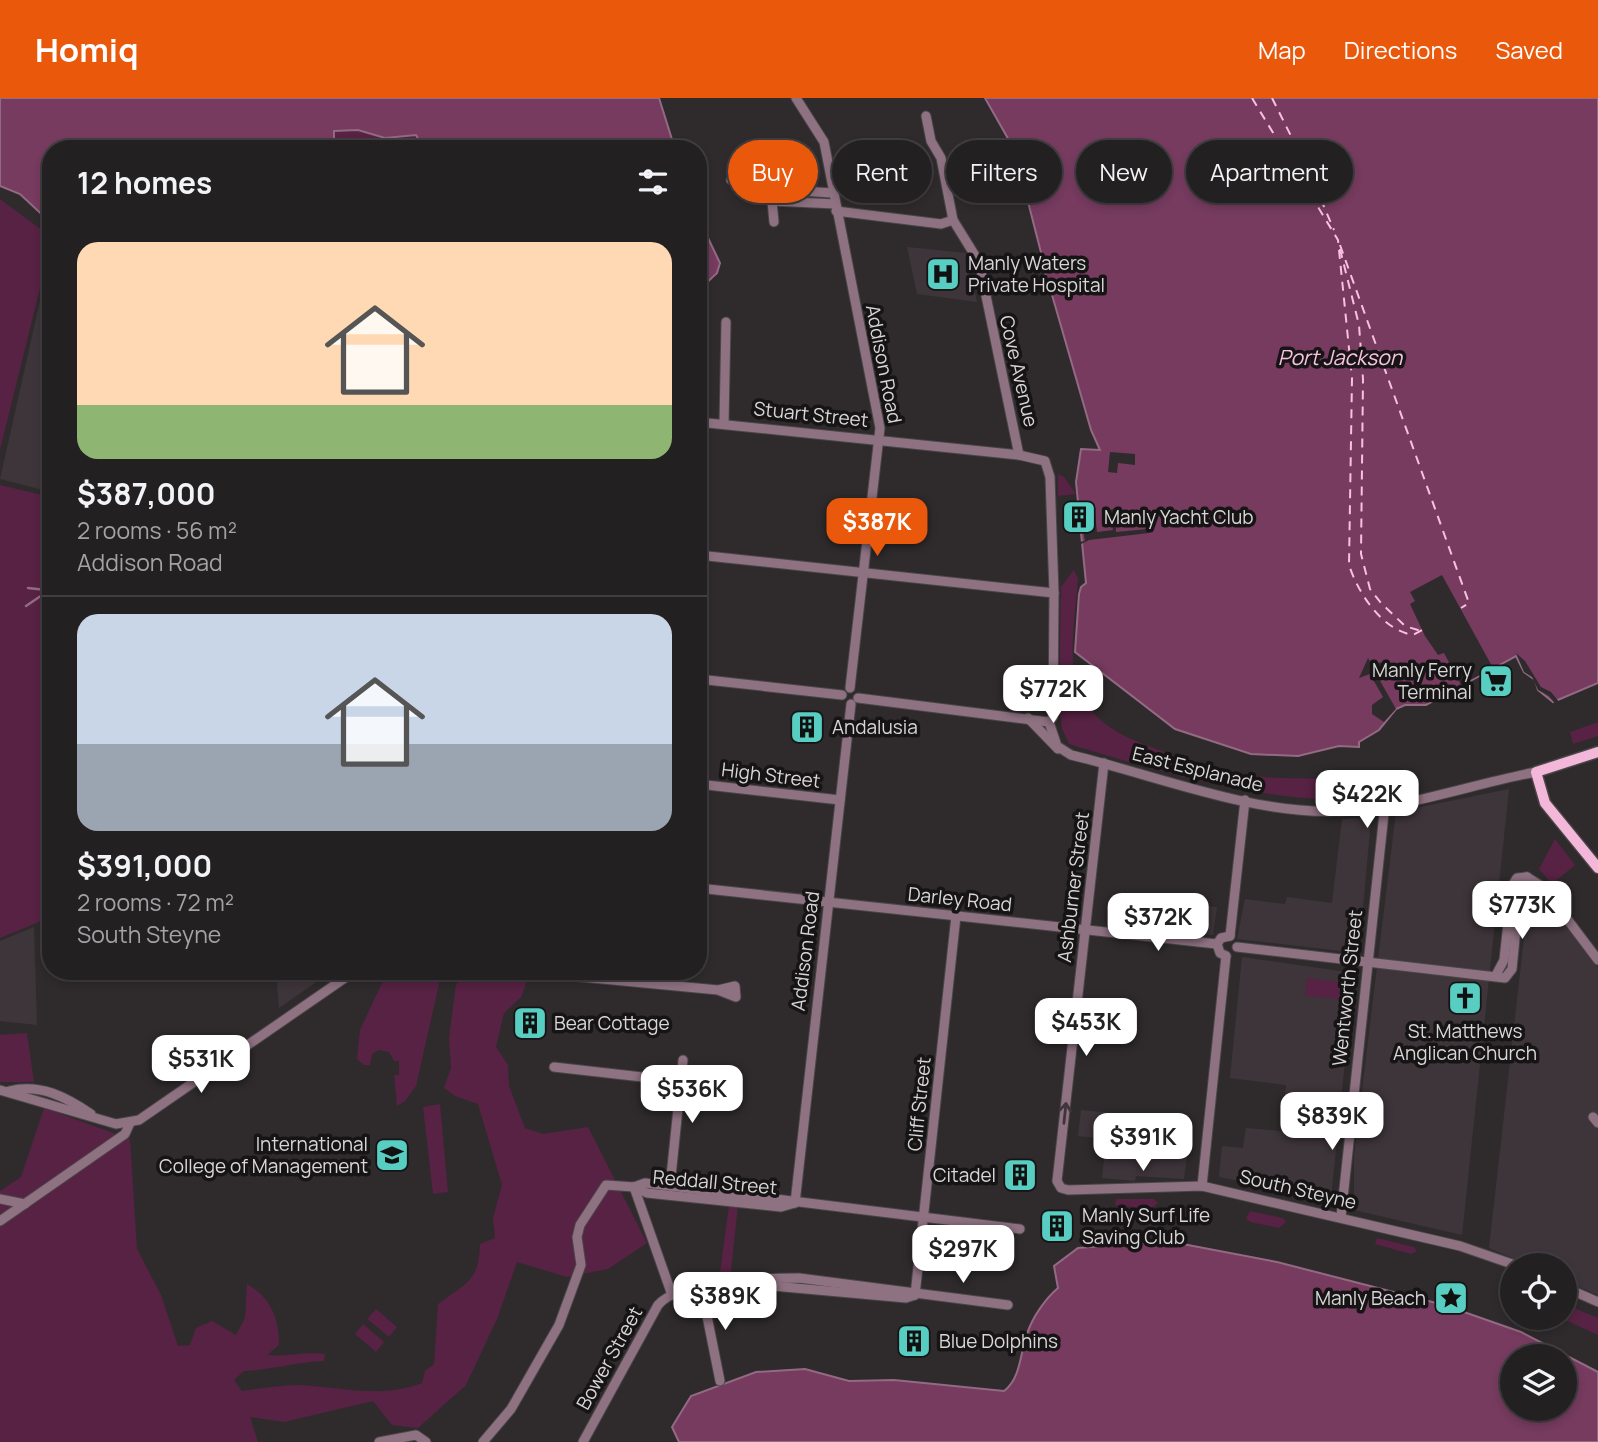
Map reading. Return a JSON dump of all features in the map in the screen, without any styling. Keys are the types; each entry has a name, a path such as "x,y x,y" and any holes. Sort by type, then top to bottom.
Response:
{"main road":[{"path":"1598,752 1536,772 1545,803 1593,853 1598,868"}],"street":[{"name":"Addison Road","path":"796,98 824,142 832,187"},
{"path":"774,222 772,201 836,207 941,224 953,220 941,158 931,141 926,116"},
{"name":"Addison Road","path":"835,203 880,428 850,688"},
{"name":"Cove Avenue","path":"953,220 979,262 1019,455"},
{"path":"724,423 726,322"},
{"name":"Stuart Street","path":"707,422 1019,455 1045,461 1050,477 1054,593"},
{"path":"707,556 1054,593 1053,717 1049,722"},
{"path":"707,680 842,695 850,688 856,691 854,701"},
{"path":"842,695 844,702 1049,722"},
{"name":"Addison Road","path":"795,1203 828,902 854,701"},
{"path":"1028,718 1049,743 1062,751"},
{"path":"1049,722 1054,740 1062,751"},
{"name":"East Esplanade","path":"1062,751 1245,800 1326,811 1385,804 1536,772"},
{"name":"Ashburner Street","path":"1057,1181 1104,763"},
{"name":"High Street","path":"707,785 840,800"},
{"path":"1237,947 1230,936 1245,800"},
{"name":"Wentworth Street","path":"1341,1217 1385,804"},
{"path":"1237,947 1496,975 1504,960 1512,886 1517,878 1528,877 1543,887 1598,960"},
{"name":"Darley Road","path":"707,889 1217,944"},
{"name":"Cliff Street","path":"915,1295 956,915"},
{"path":"1226,956 1219,951 1217,944 1221,938 1230,936"},
{"path":"1226,956 1233,954 1237,947"},
{"path":"1202,1186 1226,956"},
{"path":"4,1091 116,1124 139,1121 342,980"},
{"path":"641,980 718,990"},
{"path":"670,1186 683,1060"},
{"path":"554,1067 651,1077 682,1076"},
{"path":"0,1221 125,1134 130,1123"},
{"name":"South Steyne","path":"1057,1181 1061,1188 1068,1190 1202,1186 1341,1217 1500,1259"},
{"name":"Reddall Street","path":"483,1442 511,1409 559,1325 580,1265 577,1237 580,1225 606,1185 634,1187 645,1183 1020,1229"},
{"path":"634,1187 672,1295 773,1286 906,1298 915,1295 1008,1305"},
{"name":"Reddall Street","path":"634,1187 641,1192 781,1207 795,1203"},
{"path":"0,1199 25,1204"},
{"path":"702,1291 720,1381"},
{"path":"1577,1292 1598,1301"},
{"name":"Bower Street","path":"583,1442 658,1306 672,1295"},
{"path":"379,1442 416,1435 426,1442"}],"shaded area":[{"path":"358,130 385,138 416,135 419,140 334,140 334,131"},
{"path":"0,199 42,230 42,284 0,450"},
{"name":"Manly Waters Private Hospital","path":"907,247 966,253 977,302 917,294"},
{"path":"40,301 42,490 0,479"},
{"path":"1058,474 1064,477 1076,494 1058,496"},
{"path":"0,485 42,495 42,921 0,938"},
{"path":"1074,570 1078,579 1073,631 1075,676 1081,695 1093,713 1112,728 1138,742 1202,768 1205,766 1224,772 1263,777 1366,781 1370,795 1358,800 1337,801 1222,786 1069,744 1062,729 1059,705 1061,587"},
{"path":"1598,722 1598,736 1573,744 1570,732"},
{"path":"1509,789 1462,1235 1354,1210 1354,1156 1396,812"},
{"path":"1371,818 1359,953 1237,939 1245,899 1285,904 1287,897 1332,903 1342,819"},
{"path":"1555,839 1575,865 1552,884 1539,869"},
{"path":"1539,888 1598,968 1598,1295 1577,1286 1577,1253 1501,1253 1489,1248 1529,894"},
{"path":"1176,903 1217,907 1213,935 1174,932"},
{"path":"34,927 37,1025 0,1021 0,941"},
{"path":"1242,957 1354,973 1331,1198 1219,1177 1222,1146 1243,1148 1246,1128 1281,1131 1286,1085 1230,1078"},
{"path":"1307,978 1342,982 1340,999 1305,996"},
{"path":"277,980 319,980 279,1008"},
{"path":"440,980 416,1086 405,1101 397,1106 394,1075 399,1075 399,1061 394,1061 389,1052 379,1050 372,1054 370,1065 364,1065 357,1059 360,1030 383,981"},
{"path":"460,980 527,980 521,997 504,1013 496,1047 508,1065 509,1086 525,1128 543,1134 588,1127 647,1243 608,1269 567,1277 517,1262 497,1319 466,1385 418,1428 392,1425 373,1401 284,1422 250,1417 258,1442 0,1442 0,1191 21,1177 44,1108 130,1139 137,1249 161,1295 178,1346 190,1345 196,1328 212,1321 236,1335 245,1318 247,1284 268,1302 275,1318 279,1345 267,1355 325,1354 324,1361 244,1371 234,1380 242,1391 297,1385 376,1391 406,1388 422,1383 425,1371 434,1364 438,1304 469,1280 477,1266 480,1244 495,1238 493,1218 502,1185 478,1104 455,1096 444,1088 451,1068 449,1038 456,984"},
{"path":"27,1033 34,1082 0,1082 0,1035"},
{"path":"440,1104 448,1192 433,1194 423,1107"},
{"path":"1081,1110 1133,1115 1132,1133 1189,1141 1184,1179 1136,1176 1135,1181 1102,1178 1106,1139 1078,1136"},
{"path":"1116,1199 1154,1199 1158,1203 1151,1209 1115,1205"},
{"path":"729,1205 738,1206 730,1279 719,1280"},
{"path":"1250,1211 1283,1218 1286,1222 1279,1228 1250,1222 1246,1218"},
{"path":"1377,1238 1414,1247 1417,1251 1411,1254 1375,1244"},
{"path":"376,1309 397,1327 389,1337 367,1319"},
{"path":"1577,1309 1598,1318 1598,1335 1577,1325"},
{"path":"363,1324 384,1342 376,1352 355,1334"}],"water":[{"path":"0,98 659,98 672,140 419,140 416,135 385,138 358,130 334,131 334,140 42,140 42,215 20,194 0,186"},
{"name":"Port Jackson","path":"985,98 1598,98 1598,683 1553,702 1538,690 1535,680 1524,672 1516,656 1426,705 1405,705 1396,709 1379,730 1359,742 1359,747 1339,746 1298,756 1251,754 1175,729 1075,652 1079,594 1086,583 1076,482 1081,449 1100,450 1091,430 1048,281 1044,278 1046,272 1028,203 1062,203 1062,140 1009,140"},
{"path":"707,236 720,263 717,273 707,282"},
{"path":"1167,1241 1277,1262 1444,1305 1500,1325 1500,1330 1515,1330 1544,1344 1500,1344 1500,1421 1577,1421 1577,1361 1598,1372 1598,1442 679,1442 672,1427 691,1396 756,1372 805,1369 849,1381 894,1380 1004,1391 1010,1386 1017,1372 1032,1322 1058,1288 1054,1266 1078,1248"}],"pier":[{"path":"1110,452 1135,454 1135,465 1118,463 1117,473 1108,472"},
{"path":"1094,503 1097,532 1113,530 1110,510 1115,508 1116,532 1148,529 1149,533 1089,540 1079,545 1079,542 1085,541 1083,529 1088,528 1085,504"},
{"path":"1442,575 1493,668 1461,685 1444,653 1438,655 1425,636 1410,604 1415,601 1410,592"},
{"path":"1516,653 1525,661 1541,687 1551,692 1560,703 1556,705 1549,696 1538,690 1532,677 1524,672"},
{"path":"1368,658 1373,666 1381,662 1388,674 1379,679 1396,709 1384,722 1372,714 1372,705 1383,697 1370,674 1359,678"}],"waterway":[{"path":"28,588 42,590"},
{"path":"26,606 42,595"}],"ferry route":[{"path":"1252,98 1338,240 1352,378 1349,565 1358,587 1381,618 1402,632 1413,635 1422,630"},
{"path":"1272,98 1334,230"},
{"path":"1340,245 1469,603 1461,608"},
{"path":"1340,249 1359,325 1363,379 1361,554 1370,589 1405,626 1421,631"}],"place":[{"name":"Manly Waters Private Hospital","path":"943,274"},
{"name":"Manly Yacht Club","path":"1079,517"},
{"name":"Manly Ferry Terminal","path":"1496,681"},
{"name":"Andalusia","path":"807,727"},
{"name":"St. Matthews Anglican Church","path":"1465,998"},
{"name":"Bear Cottage","path":"530,1023"},
{"name":"International College of Management","path":"392,1155"},
{"name":"Citadel","path":"1020,1175"},
{"name":"Manly Surf Life Saving Club","path":"1057,1226"},
{"name":"Manly Beach","path":"1451,1298"},
{"name":"Blue Dolphins","path":"914,1341"}]}
